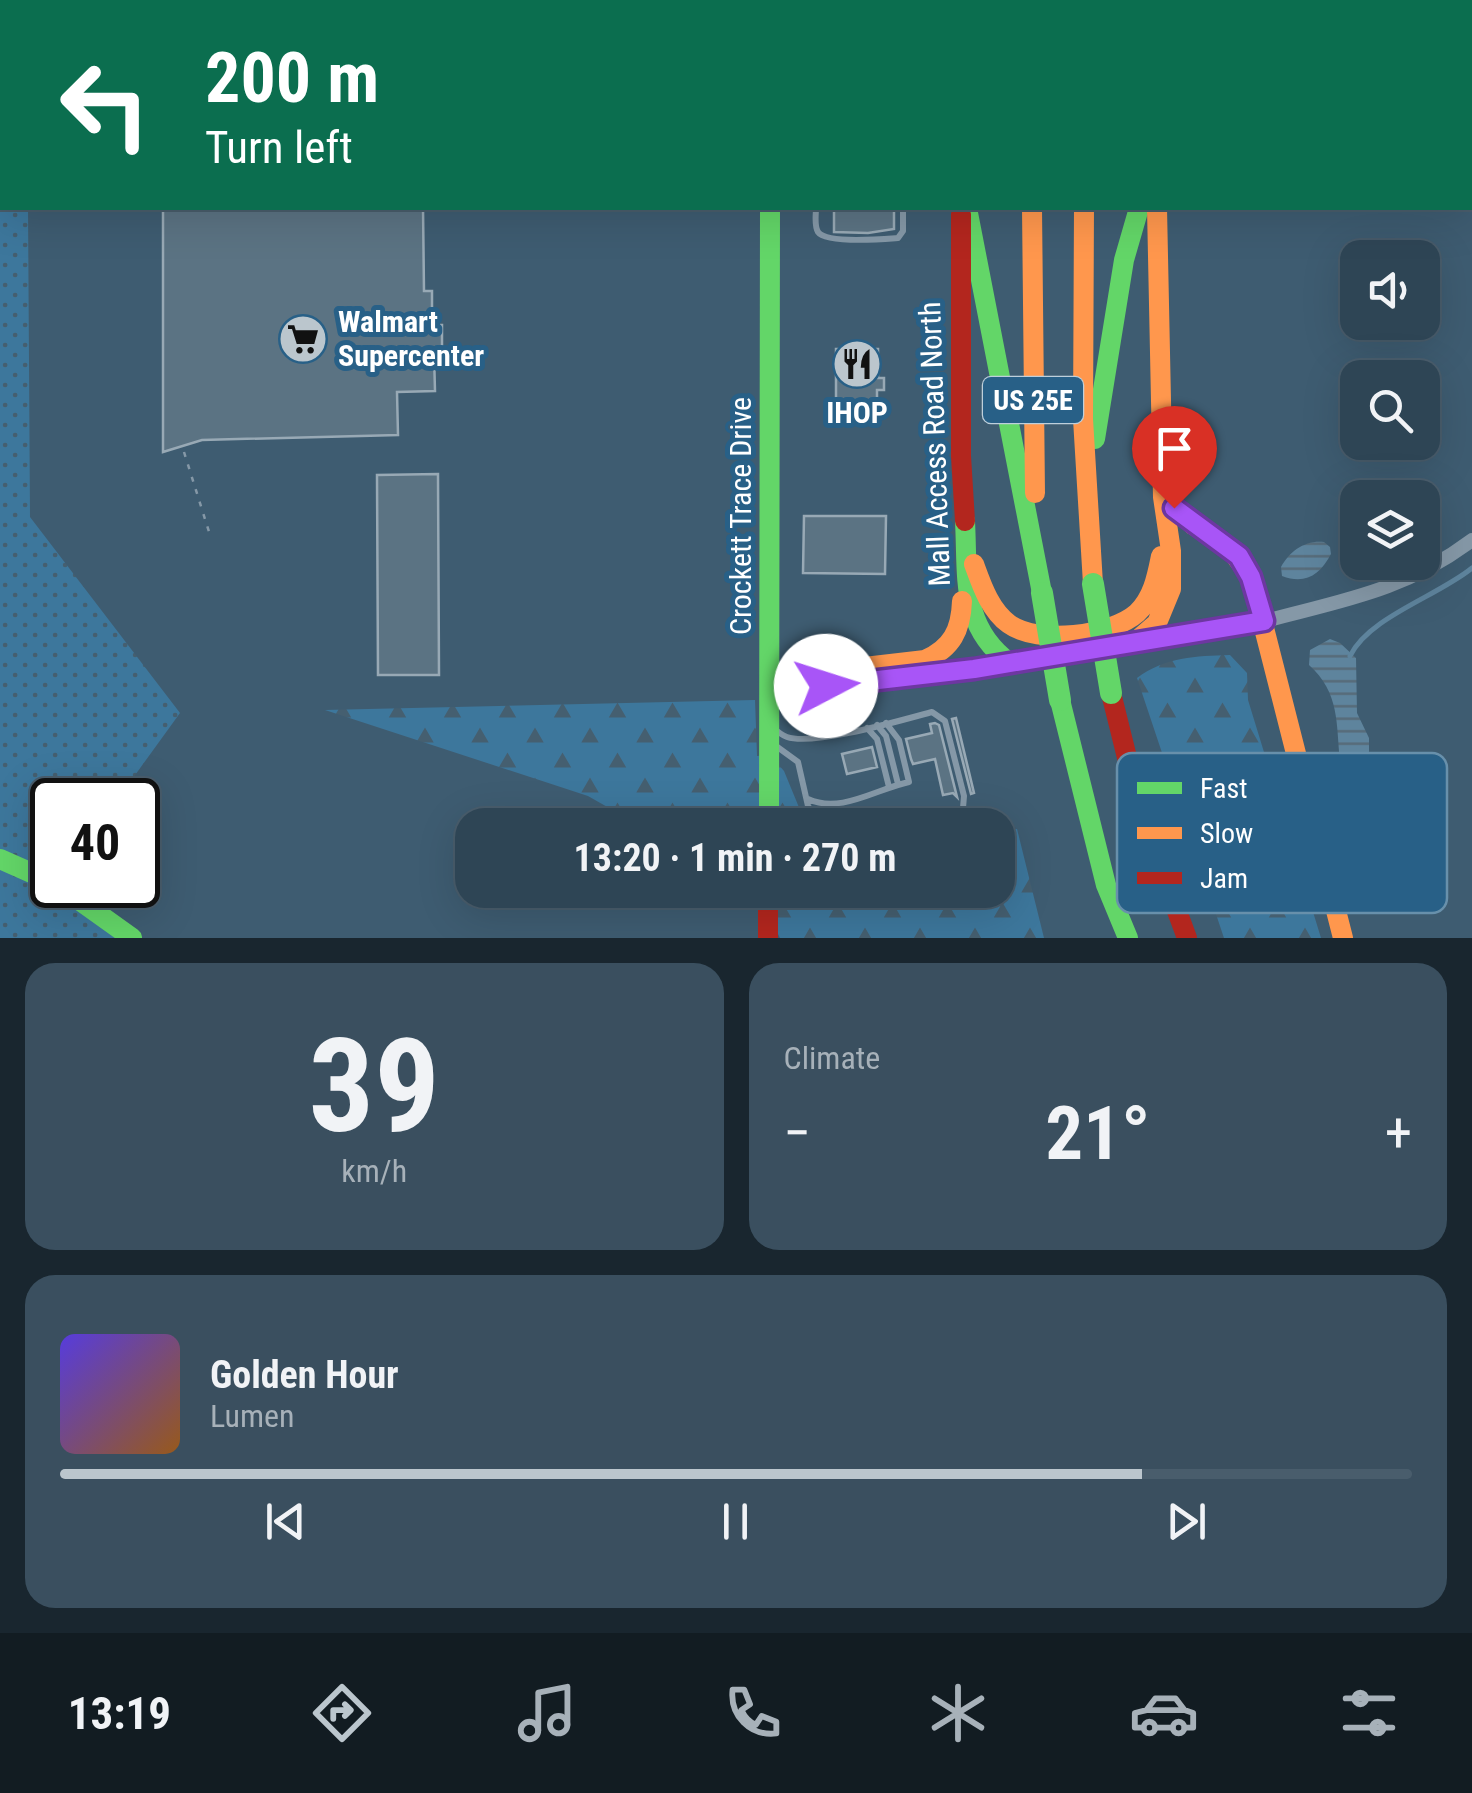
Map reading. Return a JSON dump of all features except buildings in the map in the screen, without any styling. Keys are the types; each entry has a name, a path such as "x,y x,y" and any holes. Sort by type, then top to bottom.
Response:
{"main road":[{"name":"Crockett Trace Drive","path":"769,808 770,210"},
{"path":"964,210 1042,593"},
{"name":"Mall Access Road North","path":"964,210 960,374 964,533 972,618 991,647 1010,663"},
{"name":"US 25E","path":"1032,210 1034,452 1042,593 1060,700 1106,884 1117,911"},
{"name":"US 25E","path":"1084,210 1086,498 1093,584 1110,693 1125,753"},
{"path":"1086,498 1124,260 1138,210"},
{"path":"964,533 984,594 1008,624 1028,635 1042,637 1113,627 1137,614 1150,598 1161,557 1163,497 1157,210"},
{"path":"1163,497 1193,525 1228,546 1251,577 1295,753"},
{"path":"1133,643 1157,623 1171,588 1171,551 1163,497"},
{"path":"771,682 794,674 871,668 940,655 958,634 961,624 964,533"},
{"path":"771,682 794,687 826,686 1010,663 1264,621"},
{"path":"0,859 30,873"},
{"path":"89,908 132,938"},
{"path":"768,908 768,938"},
{"name":"US 25E","path":"1118,913 1128,938"},
{"name":"US 25E","path":"1178,913 1187,938"},
{"path":"1336,913 1343,938"}],"street":[{"path":"1264,621 1379,592 1454,554 1472,540"}],"lane":[{"path":"816,210 816,230 820,234 848,239 898,238 903,231 904,210"},
{"path":"932,712 945,720 964,796 962,820 955,824 923,815 838,820 816,816 808,806 798,762 770,734 798,739 932,712"},
{"path":"807,798 820,805 835,805 909,782 899,740 882,724"},
{"path":"866,728 877,739 893,785"}],"path":[{"path":"184,452 210,535"}],"green space":[{"path":"0,210 28,210 30,517 180,713 133,778 30,778 30,908 87,908 132,938 0,938"},
{"path":"1230,655 1247,673 1248,700 1264,753 1162,753 1137,678 1170,662"},
{"path":"755,700 757,756 770,755 784,771 799,808 609,808 588,796 325,710"},
{"path":"1015,829 1044,938 780,938 774,926 777,908 1015,908"},
{"path":"1216,913 1313,913 1321,938 1224,938"}],"shaded area":[{"path":"1324,542 1331,554 1317,573 1305,579 1282,576 1281,567 1289,556 1304,545"},
{"path":"1330,639 1356,658 1357,713 1369,738 1368,753 1339,753 1331,698 1309,665 1310,650"}],"waterway":[{"path":"1350,656 1359,642 1388,618 1472,568"}],"traffic: fast":[{"path":"769,808 770,210"},
{"path":"967,210 1042,593"},
{"path":"1095,439 1124,260 1138,210"},
{"path":"965,521 967,581 975,617 994,649 1010,663"},
{"path":"1093,584 1111,693"},
{"path":"1042,593 1060,700"},
{"path":"771,682 840,685 885,681 1032,661 1265,621"},
{"path":"1060,700 1106,885 1117,912"},
{"path":"0,859 30,872"},
{"path":"90,908 132,938"},
{"path":"1118,913 1128,938"}],"traffic: slow":[{"path":"1032,210 1035,493"},
{"path":"1084,210 1083,419 1093,584"},
{"path":"1135,642 1157,623 1171,589 1171,551 1163,497 1157,210"},
{"path":"1163,497 1193,525 1228,546 1251,577 1296,753"},
{"path":"974,564 987,597 1002,618 1022,630 1055,636 1093,632 1137,613 1151,594 1161,556"},
{"path":"787,676 925,660 942,650 953,637 962,601"},
{"path":"1337,913 1343,938"}],"traffic: jam":[{"path":"961,214 961,456 965,521"},
{"path":"1111,693 1126,753"},
{"path":"768,908 768,938"},
{"path":"1178,913 1187,938"}],"place":[{"name":"Walmart Supercenter","path":"303,339"},
{"name":"IHOP","path":"857,364"}],"route":[{"path":"826,686 974,669 1264,621 1251,577 1239,556 1174,508"}]}
